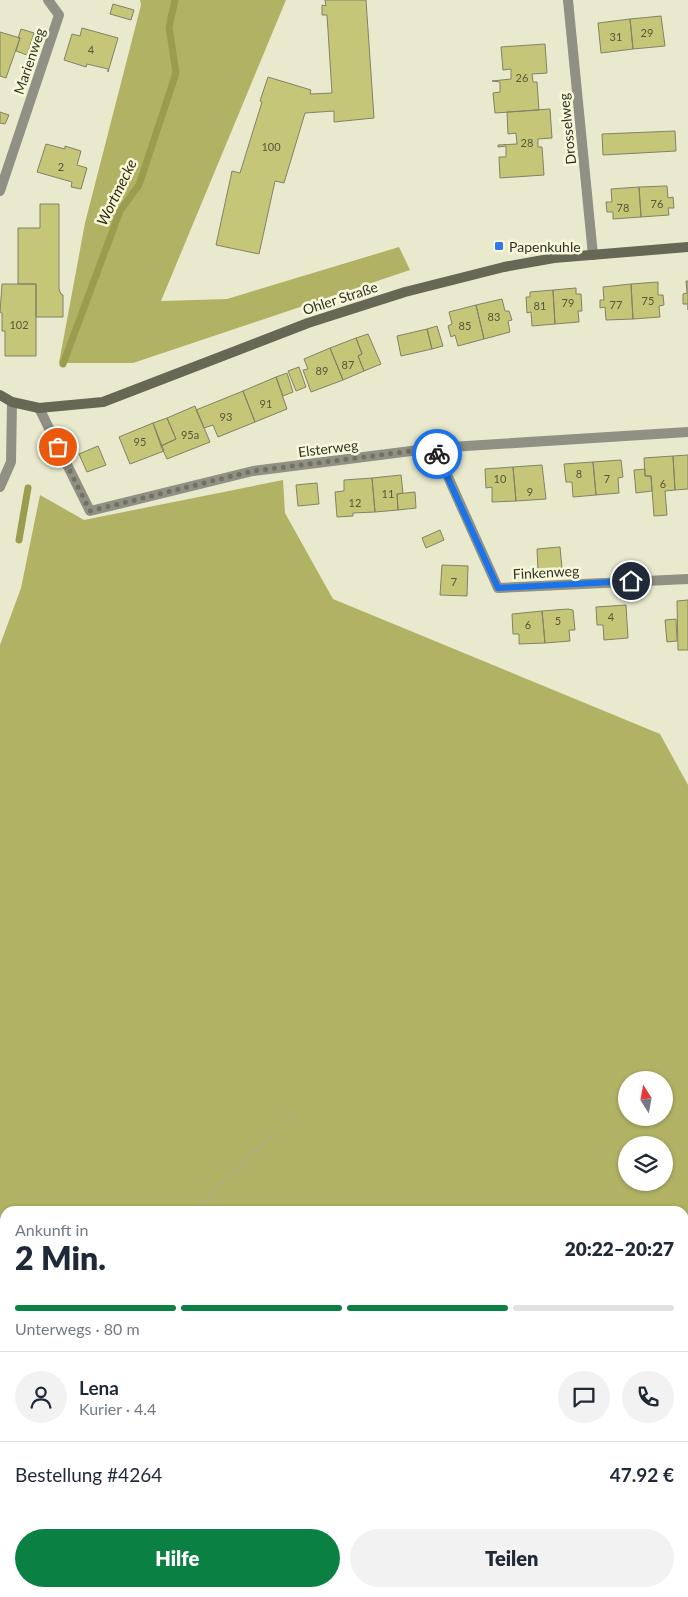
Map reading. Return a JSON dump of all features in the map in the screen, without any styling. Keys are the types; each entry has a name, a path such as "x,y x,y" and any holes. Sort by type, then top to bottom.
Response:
{"street":[{"name":"Marienweg","path":"0,191 59,15 48,0"},
{"name":"Drosselweg","path":"568,0 593,255"},
{"name":"Ohler Straße","path":"0,395 12,402 39,408 103,402 308,323 405,292 504,266 554,258 688,247"},
{"path":"0,487 11,462 12,402"},
{"name":"Elsterweg","path":"39,408 90,511 253,471 435,448 688,432"},
{"name":"Finkenweg","path":"435,448 498,588 688,579"}],"path":[{"path":"199,1206 298,1110"}],"shaded area":[{"path":"140,0 286,0 161,301 227,299 399,247 410,270 133,363 59,363 85,223 141,5"},
{"path":"283,480 285,513 333,599 660,734 688,785 688,1206 0,1206 0,645 21,588 40,495 84,520"}],"building":[{"path":"325,0 366,0 374,118 334,122 334,111 305,113 284,183 275,181 259,254 216,245 232,171 240,173 268,77 311,90 310,94 332,93 327,15 322,15 322,5 326,6"},
{"path":"113,4 134,10 131,20 110,14"},
{"path":"661,16 665,46 633,49 630,19"},
{"path":"630,19 633,49 601,53 598,23"},
{"path":"82,28 118,38 108,72 108,69 87,64 86,67 64,60 72,34 80,36"},
{"path":"21,29 34,33 27,55 16,51"},
{"path":"0,32 20,38 6,78 0,76"},
{"path":"545,44 547,73 532,74 533,82 537,82 539,110 495,113 493,93 500,92 500,82 492,81 511,79 511,69 503,70 501,47"},
{"path":"550,109 552,138 538,139 538,147 542,147 544,175 500,178 499,157 506,157 506,146 498,147 498,145 517,144 516,133 508,134 507,112"},
{"path":"0,112 9,115 5,124 0,123"},
{"path":"675,131 676,151 603,155 602,134"},
{"path":"46,144 65,149 65,146 81,151 77,165 87,168 81,189 71,187 72,182 37,172"},
{"path":"667,186 668,198 673,197 674,208 668,208 669,215 641,217 639,187"},
{"path":"639,187 641,217 613,219 613,212 607,212 606,202 612,202 611,189"},
{"path":"40,204 59,204 59,289 63,295 63,317 36,317 36,284 18,284 18,228 40,228"},
{"path":"686,281 688,281 688,304 683,304 683,294 687,293"},
{"path":"658,282 658,295 663,295 664,305 659,306 660,317 633,319 631,284"},
{"path":"2,284 36,284 36,356 5,356 5,331 2,331 2,313 0,312"},
{"path":"631,284 633,319 606,320 605,307 600,308 600,300 604,300 603,287"},
{"path":"576,288 576,294 581,294 582,311 578,311 579,322 555,324 553,290"},
{"path":"553,290 555,324 532,326 531,312 527,313 526,297 530,297 530,292"},
{"path":"502,299 505,311 509,311 512,320 508,321 510,332 484,339 476,305"},
{"path":"476,305 484,339 458,346 455,335 451,337 448,326 452,324 449,312"},
{"path":"437,326 443,346 432,349 427,329"},
{"path":"427,329 432,349 401,356 397,336"},
{"path":"368,334 381,364 364,371 358,356 362,354 356,338"},
{"path":"356,338 362,354 358,356 364,371 343,380 330,348"},
{"path":"330,348 343,380 311,392 303,370 308,369 304,359"},
{"path":"299,367 306,387 296,391 288,371"},
{"path":"287,373 293,392 283,396 276,377"},
{"path":"276,377 287,409 255,422 243,391"},
{"path":"243,391 255,422 218,437 213,425 204,428 196,410"},
{"path":"195,406 210,442 167,459 161,446 176,439 167,418"},
{"path":"167,418 176,439 161,446 153,423"},
{"path":"153,423 164,451 130,464 119,437"},
{"path":"98,446 106,465 87,472 79,454"},
{"path":"688,455 688,489 675,490 673,456"},
{"path":"673,456 675,490 665,491 667,515 654,516 651,476 645,476 644,458"},
{"path":"621,460 623,477 618,478 619,493 596,495 593,462"},
{"path":"593,462 596,495 573,497 572,482 566,482 564,464"},
{"path":"542,465 546,499 516,501 513,467"},
{"path":"513,467 516,501 492,502 492,487 486,488 485,469"},
{"path":"645,469 645,476 651,476 652,491 636,493 634,470"},
{"path":"401,475 403,493 397,494 398,510 375,512 372,478"},
{"path":"372,478 375,512 353,513 353,516 337,517 335,492 344,491 344,480"},
{"path":"317,483 319,504 298,506 296,485"},
{"path":"415,492 416,508 398,510 397,494"},
{"path":"440,530 444,540 426,548 422,538"},
{"path":"560,547 562,568 538,570 537,549"},
{"path":"442,565 468,566 467,596 440,595"},
{"path":"688,600 688,650 678,650 677,601"},
{"path":"626,605 628,638 604,640 603,625 597,625 596,607"},
{"path":"573,610 575,630 569,630 570,641 545,643 542,611"},
{"path":"542,611 545,643 519,644 519,634 513,634 512,614"},
{"path":"676,619 677,641 667,642 665,620"}],"waterway":[{"name":"Wortmecke","path":"63,364 120,211 139,185 176,73 169,27 175,0"},
{"name":"Wortmecke","path":"19,540 28,488"}],"way so far":[{"path":"58,447 90,511 253,471 435,448 437,454"}],"place":[{"name":"Papenkuhle","path":"499,246"}],"route":[{"path":"437,454 498,588 631,581"}]}
